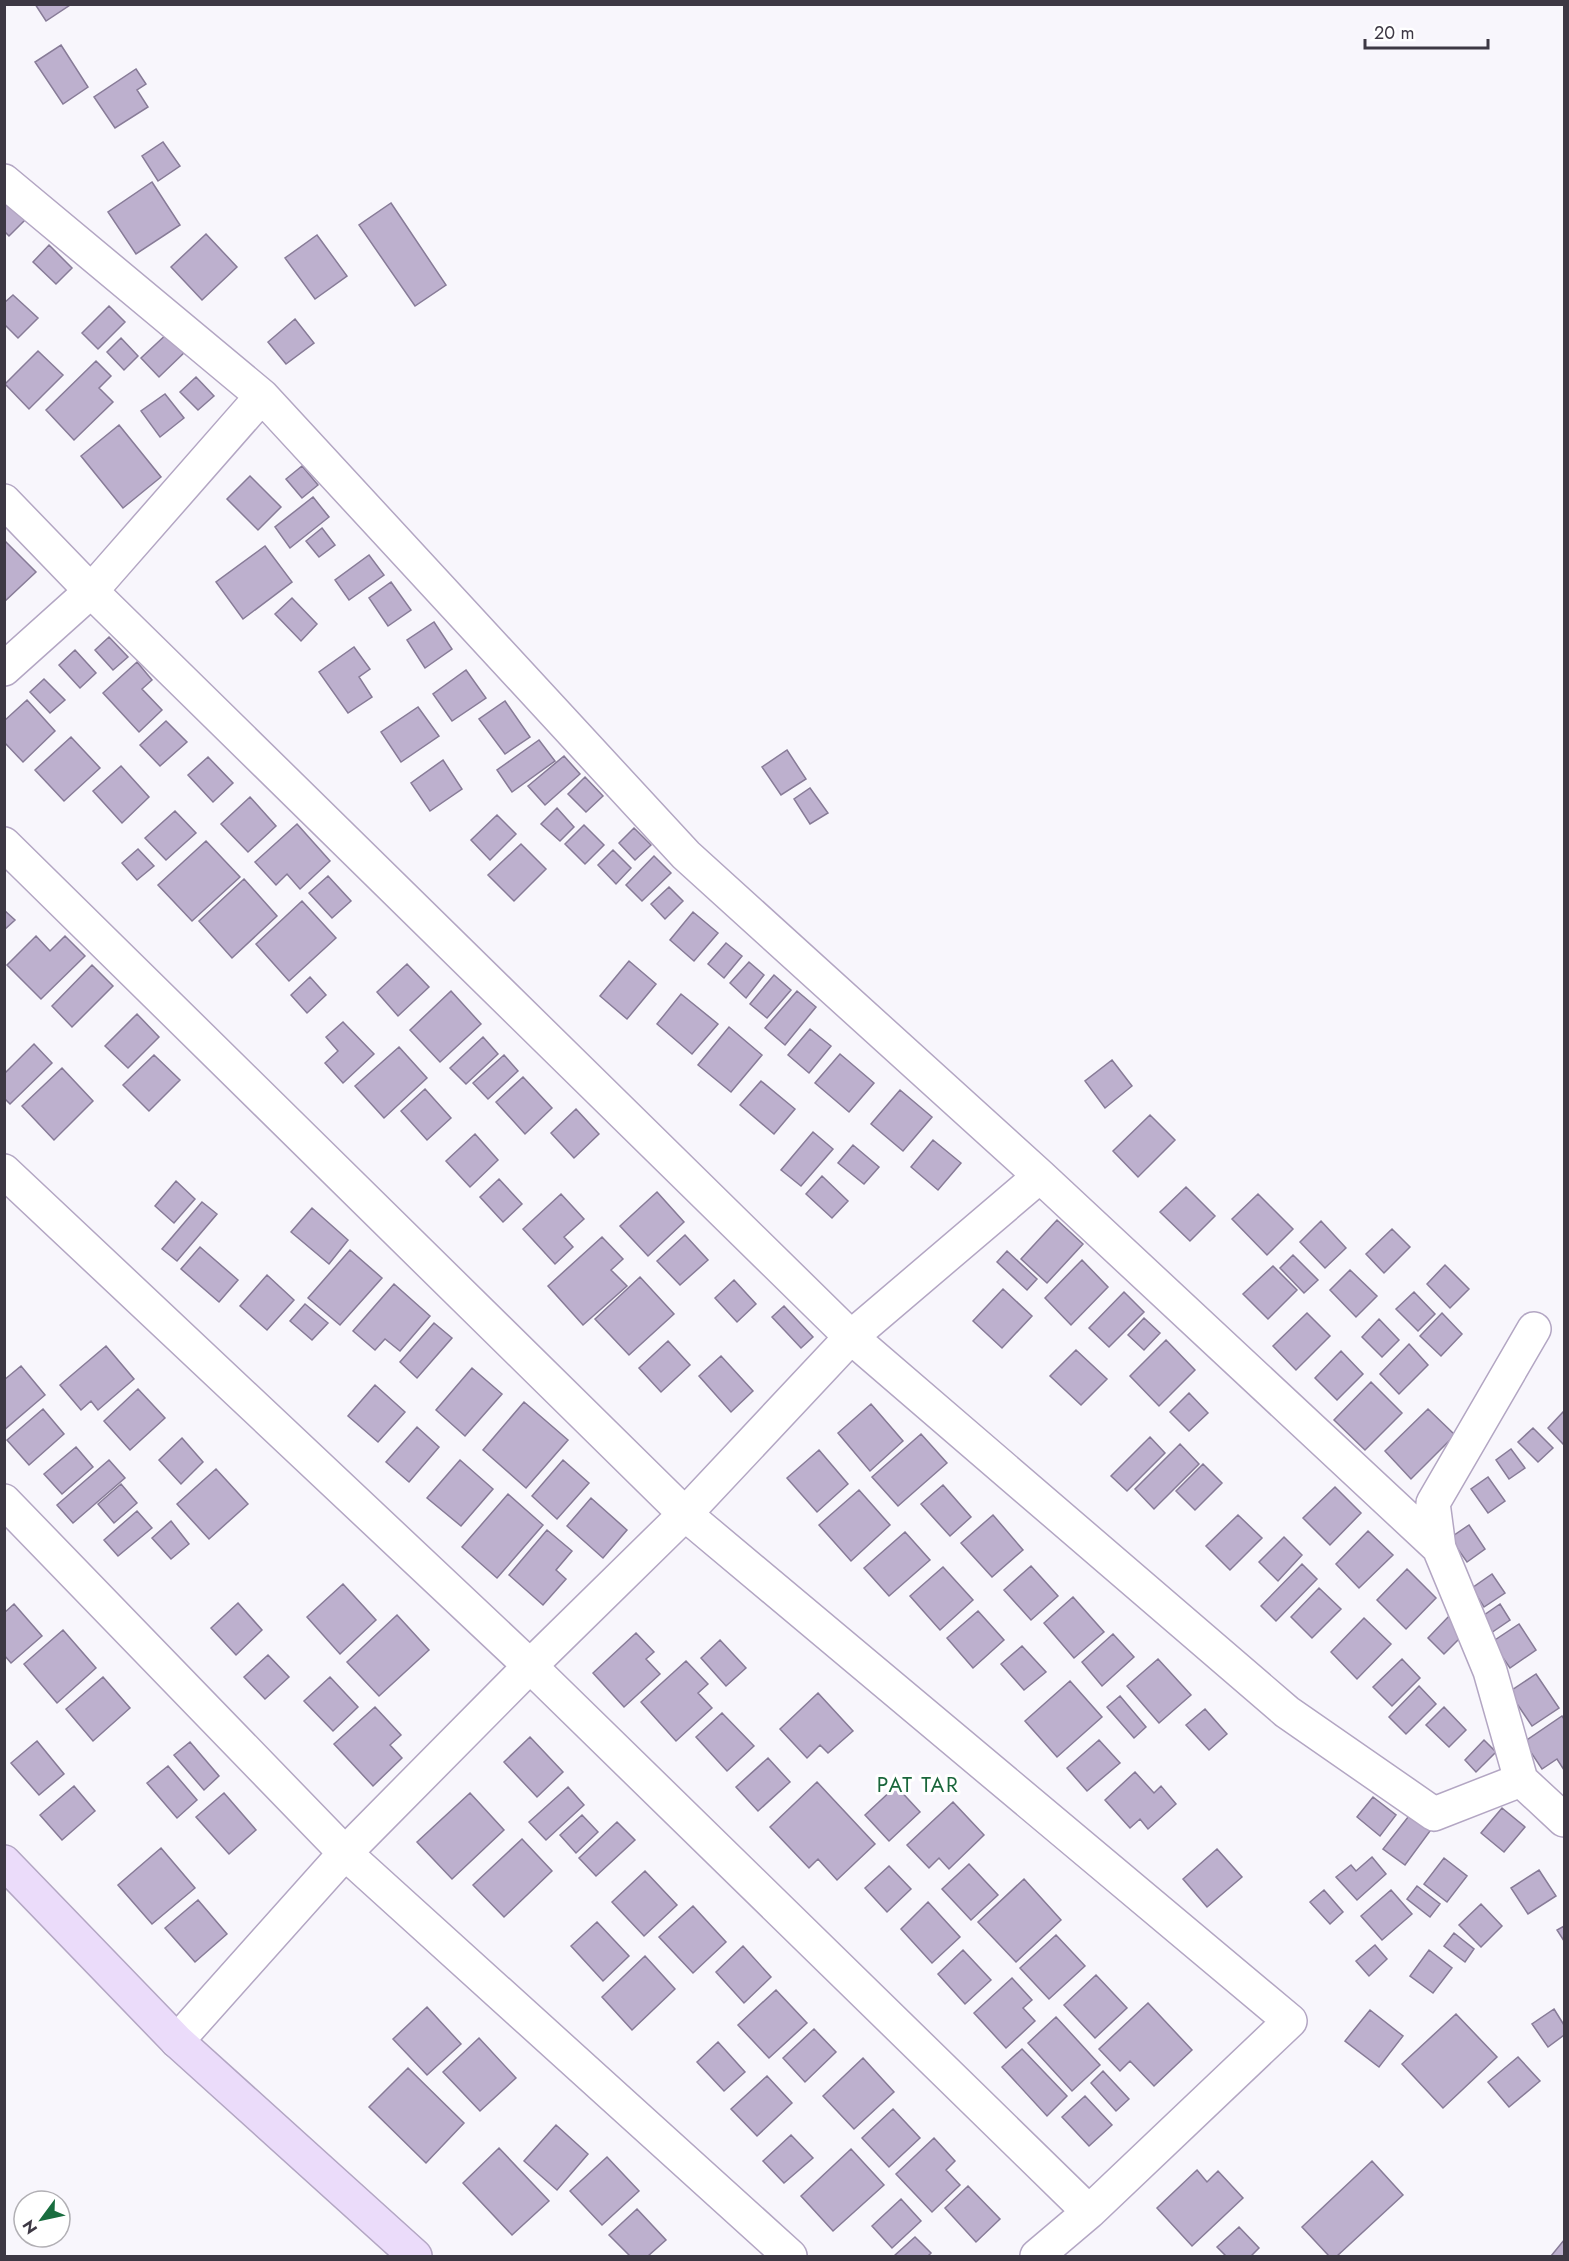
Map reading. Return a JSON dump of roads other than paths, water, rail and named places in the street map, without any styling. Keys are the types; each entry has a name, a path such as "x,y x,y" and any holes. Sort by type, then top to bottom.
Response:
{"main road":[{"path":"4,1862 177,2041 415,2256"}],"street":[{"path":"4,181 262,396 686,855 1040,1176 1439,1548"},
{"path":"4,669 91,591 262,396"},
{"path":"4,501 91,591 851,1337 1287,1712 1434,1814 1521,1779"},
{"path":"4,844 685,1514 1290,2021 1089,2212 1037,2256"},
{"path":"4,1171 530,1666 1089,2212"},
{"path":"177,2041 345,1853 530,1666 685,1514 851,1337 1040,1176"},
{"path":"1534,1329 1433,1503 1439,1548 1490,1671 1521,1779 1564,1820"},
{"path":"4,1501 345,1853 790,2256"}],"district":[{"name":"PAT TAR","path":"918,1785"}]}
